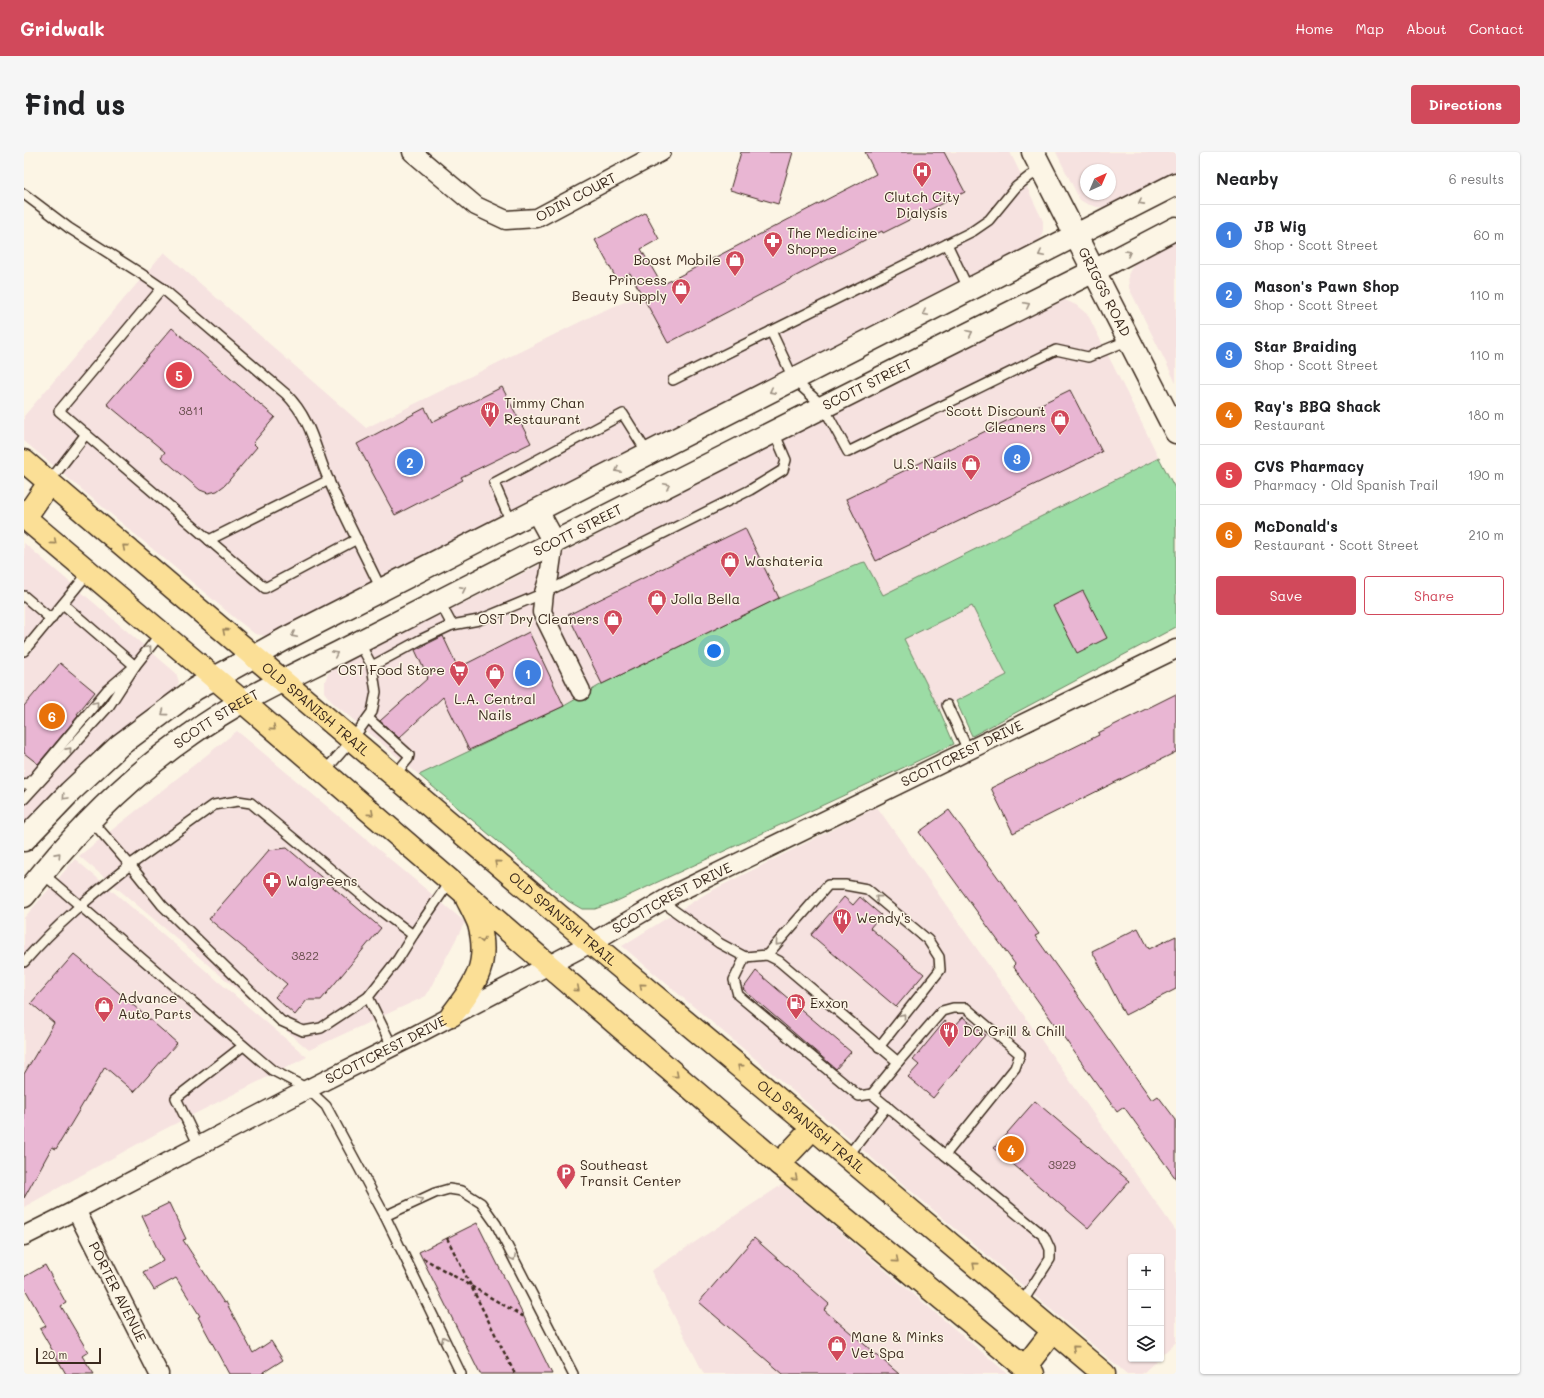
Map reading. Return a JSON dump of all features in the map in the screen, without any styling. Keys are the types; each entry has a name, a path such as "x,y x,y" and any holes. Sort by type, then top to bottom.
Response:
{"main road":[{"name":"GRIGGS ROAD","path":"1037,161 1176,432"},
{"path":"24,840 70,792 120,745 195,689 254,656 382,590 1176,184"},
{"name":"SCOTT STREET","path":"24,896 42,873 102,807 150,764 190,734 224,713 283,681 554,542 1094,271 1176,228"},
{"name":"OLD SPANISH TRAIL","path":"24,461 590,943 813,1128 1104,1374"},
{"path":"49,483 25,518 215,678 779,1164 1029,1371 1053,1331"},
{"path":"537,511 554,542"},
{"path":"452,1015 471,990 481,966 484,948 478,923 457,886"},
{"path":"779,1164 813,1128"}],"street":[{"name":"ODIN COURT","path":"412,152 476,206 506,220 538,218 661,152"},
{"path":"554,542 544,593 542,612 581,691"},
{"name":"SCOTTCREST DRIVE","path":"24,1236 590,943 661,901 1176,649"},
{"name":"PORTER AVENUE","path":"76,1210 159,1374"}],"lane":[{"path":"673,380 973,231 989,220 1016,187 1030,176 1037,161"},
{"path":"24,194 69,228 140,272 162,288 286,394 296,405 306,420 329,480 382,590"},
{"path":"947,244 969,290"},
{"path":"162,288 59,411 265,588 357,539"},
{"path":"771,331 794,380 823,406 848,452 1056,350 1088,358 1129,340"},
{"path":"512,524 494,483 623,414 648,454"},
{"path":"372,666 420,640 452,625 479,620 544,593 750,490 783,470 786,460 774,432"},
{"path":"49,483 86,434"},
{"path":"209,540 329,480"},
{"path":"24,651 89,572"},
{"path":"24,596 51,619"},
{"path":"439,601 452,625"},
{"path":"63,604 135,666"},
{"path":"24,799 109,706 135,666 161,633"},
{"path":"324,772 352,740 372,712 376,692 372,666 359,642"},
{"path":"24,785 29,784 107,690 135,666"},
{"path":"947,705 968,750"},
{"path":"368,718 409,755 408,759 394,776"},
{"path":"24,962 79,905 130,865 214,806 238,801 251,803 376,907 413,934"},
{"path":"91,820 162,905 281,1021 303,1032 321,1028 368,997 398,959 413,934 457,886"},
{"path":"42,873 272,1070 308,1088 326,1106 385,1216 461,1374"},
{"path":"767,955 828,885 845,885 868,889 928,940 939,957 940,970 879,1047"},
{"path":"661,901 719,943 745,957 767,955 779,962 898,1062"},
{"path":"745,957 734,980 738,995 859,1096 872,1094 942,1011 953,1008 966,1008 1020,1054 1015,1068 945,1154"},
{"path":"368,997 392,1046"},
{"path":"199,1146 176,1098 243,1046"},
{"path":"872,1094 1044,1236 1050,1249 1050,1259 1021,1304"},
{"path":"847,1157 887,1106"},
{"path":"385,1216 435,1193 449,1190 462,1191 481,1203 496,1224 572,1374"}],"path":[{"path":"447,1238 515,1374"},
{"path":"422,1258 524,1317"}],"shaded area":[{"path":"868,152 1010,152 1043,221 1041,238 1033,246 266,636 255,634 236,619 24,441 24,416 164,252 366,428 600,312 642,295 878,173"},
{"path":"1056,152 1176,152 1176,172 1106,207 1097,207 1080,200"},
{"path":"1176,239 1176,383 1129,288 1128,275 1134,263 1141,257"},
{"path":"1063,299 1076,305 1088,315 1159,458 883,596 865,562 779,598 602,684 564,706 419,775 332,702 324,692 324,683 328,674 336,667 357,655 506,582 1050,302"},
{"path":"24,543 176,673 179,682 175,691 116,737 70,776 24,825"},
{"path":"972,605 1007,675 939,709 904,639"},
{"path":"237,731 465,922 426,996 309,1050 79,856"},
{"path":"877,807 1176,1231 1176,1342 1164,1353 1164,1254 1128,1254 1128,1362 1155,1362 1142,1374 1127,1374 622,946 707,893"},
{"path":"75,859 307,1057 161,1131 24,1207 24,918"},
{"path":"783,1184 1008,1374 704,1374 651,1271"}],"green space":[{"path":"1159,458 1176,490 1176,627 972,736 956,701 1007,675 972,606 904,639 939,709 954,744 617,901 595,909 582,909 568,901 419,775 564,706 602,684 779,598 865,562 883,595"}],"building":[{"path":"741,152 793,152 778,204 730,190"},
{"path":"865,152 944,152 965,192 883,233 882,231 668,343 630,273 617,280 595,240 645,213 659,239 641,249 662,285 876,174"},
{"path":"172,328 275,417 253,443 257,447 225,485 217,491 208,493 200,490 161,457 165,452 107,404"},
{"path":"502,387 531,443 461,477 463,480 395,515 357,444 425,408 432,422"},
{"path":"1070,390 1102,452 876,561 846,499"},
{"path":"745,528 779,598 602,684 568,615"},
{"path":"1083,591 1107,638 1077,653 1053,606"},
{"path":"529,632 564,706 469,750 443,697 399,738 380,721 428,678 415,650 443,636 458,668"},
{"path":"60,663 95,692 77,714 79,715 38,764 24,753 24,706"},
{"path":"1176,694 1176,752 1013,833 991,788 1099,735 1098,733"},
{"path":"949,810 1039,934 1035,936 1152,1100 1158,1096 1176,1120 1176,1179 1124,1107 1117,1112 1013,966 1015,964 919,832"},
{"name":"Walgreens","path":"287,848 381,928 321,1000 307,1000 295,1015 275,997 287,984 209,919 269,850"},
{"path":"844,897 853,905 860,897 881,915 870,928 924,974 896,1007 811,935"},
{"path":"1138,928 1149,949 1176,936 1176,989 1125,1015 1092,951"},
{"path":"74,954 177,1043 134,1092 105,1067 56,1149 52,1147 24,1198 24,1074 54,1023 31,1003"},
{"name":"Exxon","path":"756,971 851,1052 836,1069 743,989"},
{"name":"DQ Grill & Chill","path":"963,1017 985,1035 933,1098 908,1077 919,1065 913,1060 945,1021 953,1028"},
{"path":"1035,1101 1129,1181 1088,1228 994,1148"},
{"path":"169,1203 186,1239 183,1240 224,1303 226,1302 253,1353 271,1341 283,1360 261,1374 229,1374 198,1317 200,1316 176,1278 154,1290 143,1272 163,1261 142,1216"},
{"path":"477,1223 552,1374 480,1374 419,1252"},
{"path":"754,1238 829,1304 824,1310 899,1374 783,1374 699,1302"},
{"path":"45,1265 66,1303 61,1306 88,1352 82,1356 94,1374 66,1374 40,1329 46,1326 24,1287 24,1277"}],"place":[{"name":"Clutch City Dialysis","path":"922,188"},
{"name":"The Medicine Shoppe","path":"773,258"},
{"name":"Boost Mobile","path":"735,277"},
{"name":"Princess Beauty Supply","path":"681,305"},
{"name":"CVS Pharmacy","path":"179,375"},
{"name":"Timmy Chan Restaurant","path":"490,428"},
{"name":"Scott Discount Cleaners","path":"1060,436"},
{"name":"Star Braiding","path":"1017,458"},
{"name":"Mason's Pawn Shop","path":"410,462"},
{"name":"U.S. Nails","path":"971,481"},
{"name":"Washateria","path":"730,578"},
{"name":"Jolla Bella","path":"657,616"},
{"name":"OST Dry Cleaners","path":"613,636"},
{"name":"JB Wig","path":"528,673"},
{"name":"OST Food Store","path":"459,687"},
{"name":"L.A. Central Nails","path":"495,690"},
{"name":"McDonald's","path":"52,716"},
{"name":"Walgreens","path":"272,898"},
{"name":"Wendy's","path":"842,935"},
{"name":"Exxon","path":"796,1020"},
{"name":"Advance Auto Parts","path":"104,1023"},
{"name":"DQ Grill & Chill","path":"949,1048"},
{"name":"Ray's BBQ Shack","path":"1011,1149"},
{"name":"Southeast Transit Center","path":"566,1190"},
{"name":"Mane & Minks Vet Spa","path":"837,1362"}]}
